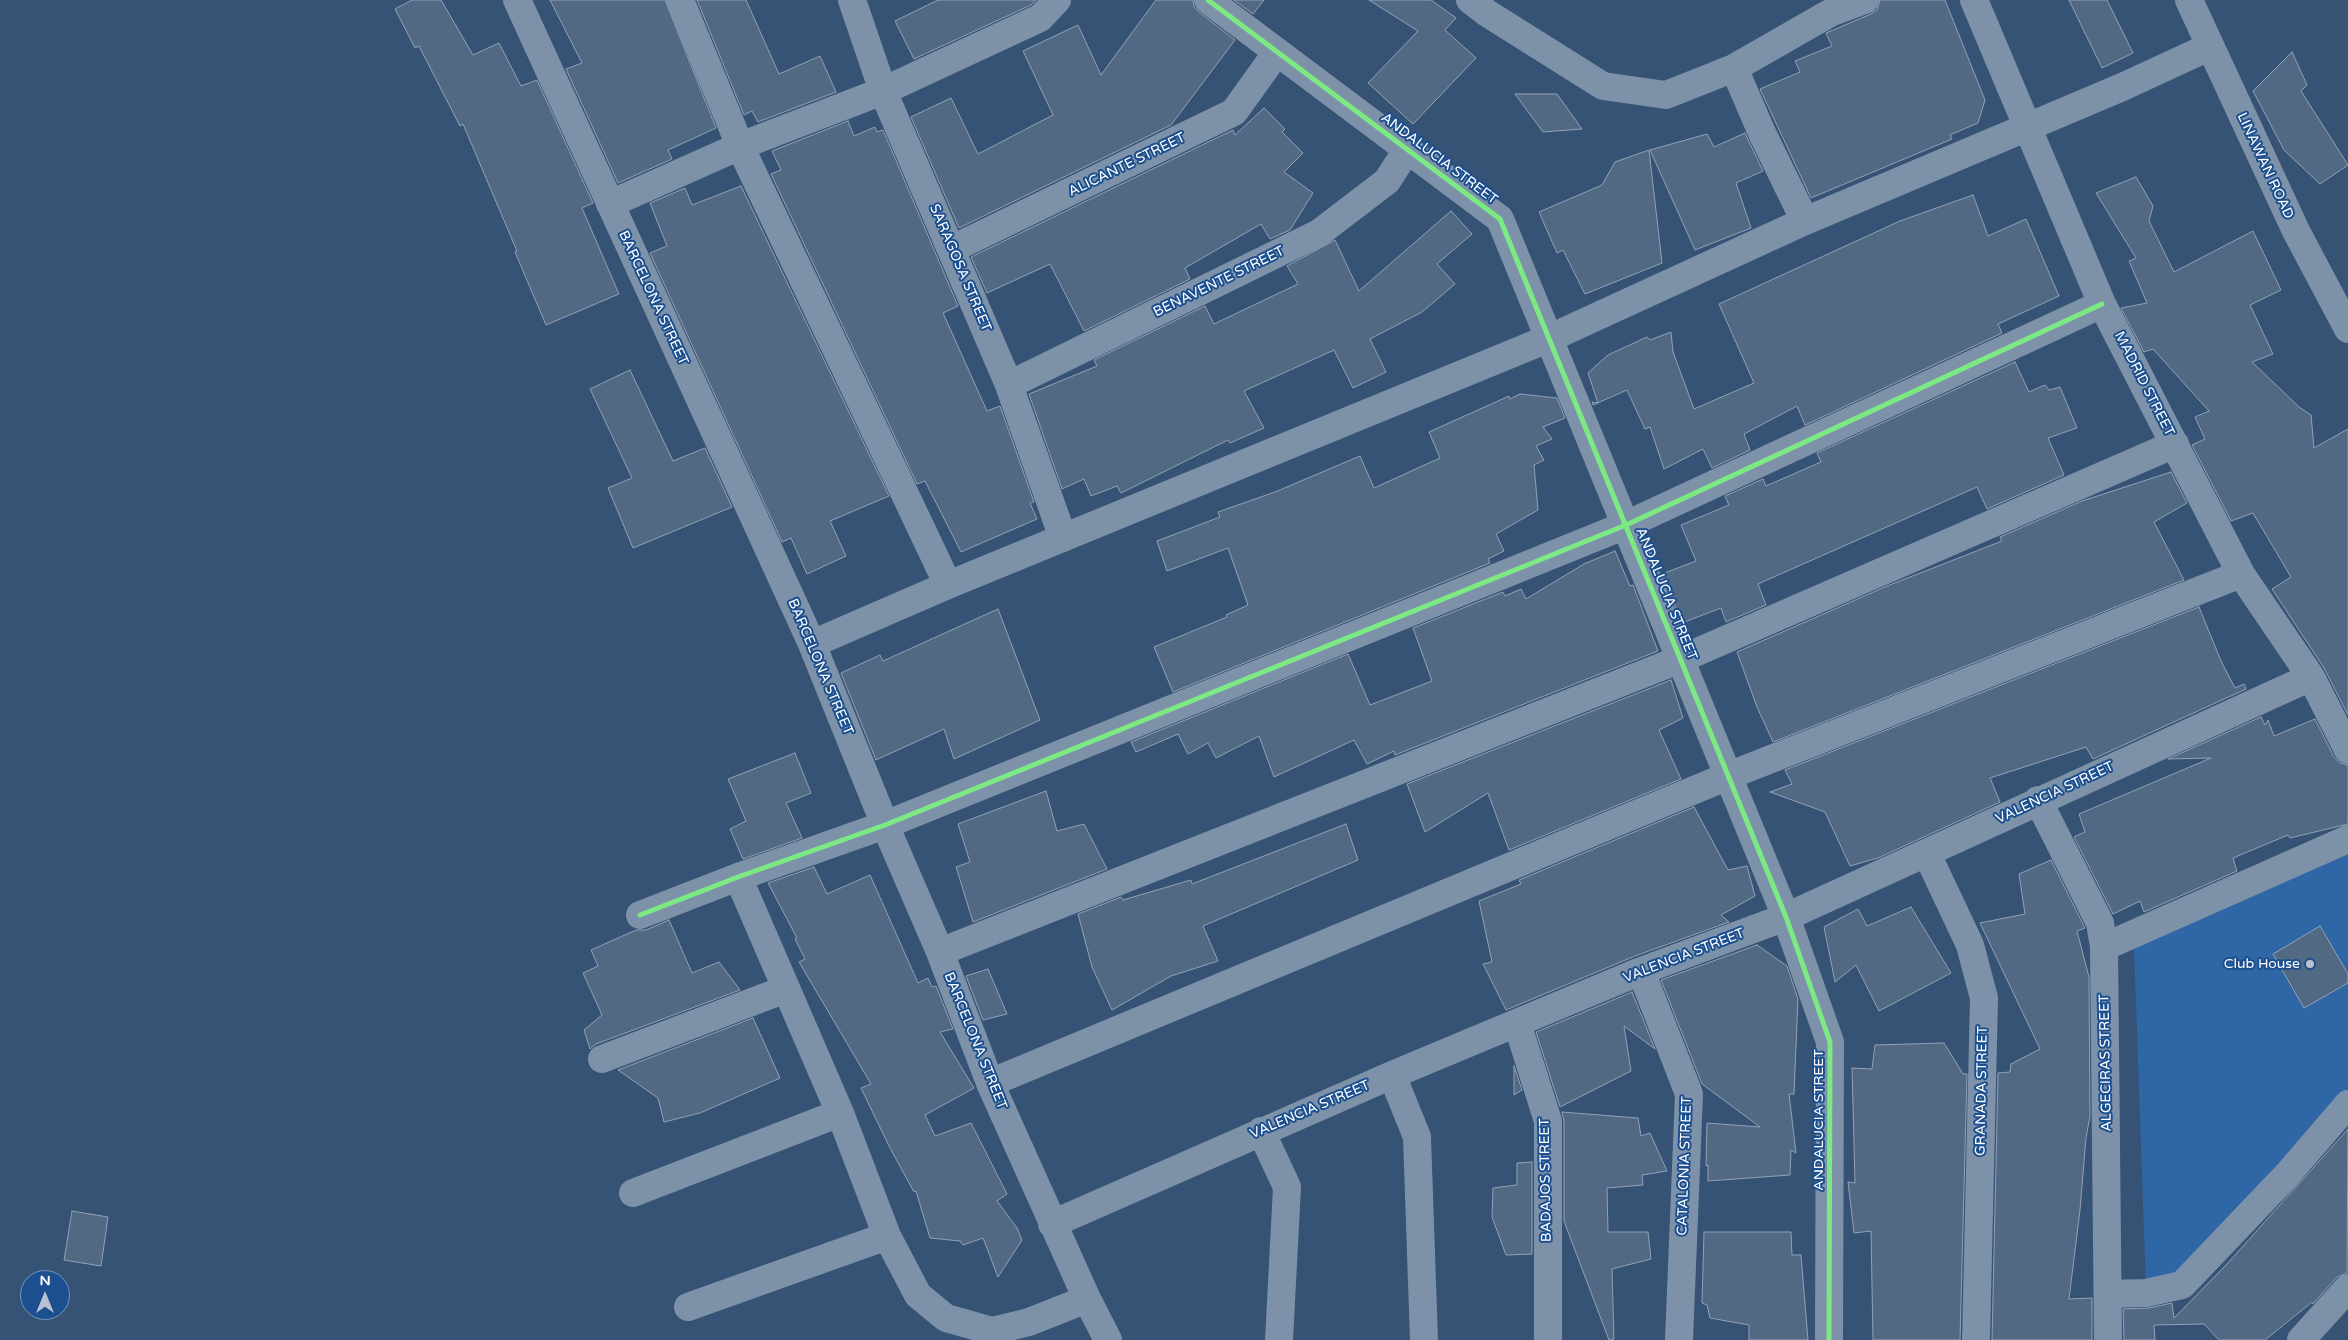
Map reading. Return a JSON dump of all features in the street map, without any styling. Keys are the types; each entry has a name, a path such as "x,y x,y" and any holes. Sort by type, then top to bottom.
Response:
{"street":[{"name":"BARCELONA STREET","path":"517,0 812,644 885,826 940,952 990,1083 1052,1224 1108,1340"},
{"path":"680,0 740,146 948,585"},
{"name":"SARAGOSA STREET","path":"852,0 883,91 1009,386 1063,538"},
{"path":"610,204 740,146 883,91 1040,18 1056,0"},
{"name":"ANDALUCIA STREET","path":"1208,0 1500,219 1786,917 1830,1042 1829,1340"},
{"path":"1470,0 1487,13 1603,86 1666,95 1734,68 1830,13 1865,0"},
{"name":"MADRID STREET","path":"1974,0 2102,304 2241,574 2311,677 2348,750"},
{"name":"LINAWAN ROAD","path":"2190,0 2296,231 2348,329"},
{"path":"812,644 948,585 1550,338 1806,221 2120,88 2210,47"},
{"name":"ALICANTE STREET","path":"952,249 1234,112 1277,52"},
{"path":"1734,68 1762,133 1806,221"},
{"name":"BENAVENTE STREET","path":"1009,386 1319,233 1388,181 1407,150"},
{"path":"640,915 738,877 885,826 1626,525 2102,304"},
{"path":"940,952 1681,659 2175,444"},
{"path":"990,1083 1728,776 2241,574"},
{"name":"VALENCIA STREET","path":"1052,1224 1392,1075 1641,971 1786,917 1927,854 2038,800 2311,677"},
{"name":"ALGECIRAS STREET","path":"2038,800 2100,923 2104,946 2108,1340"},
{"path":"2104,946 2348,839"},
{"name":"GRANADA STREET","path":"1927,854 1970,945 1984,998 1976,1340"},
{"path":"738,877 840,1113 887,1236 918,1295 946,1318 992,1331 1029,1322 1087,1299"},
{"name":"CATALONIA STREET","path":"1641,971 1689,1094 1680,1340"},
{"path":"602,1059 786,989"},
{"name":"BADAJOS STREET","path":"1517,1023 1548,1121 1548,1340"},
{"path":"1392,1075 1417,1137 1424,1340"},
{"path":"2109,1294 2146,1293 2182,1285 2287,1175 2348,1104"},
{"path":"633,1193 840,1113"},
{"path":"1261,1131 1287,1187 1279,1340"},
{"path":"688,1307 887,1236"},
{"path":"2301,1340 2348,1288"}],"shaded area":[{"path":"2348,848 2348,1091 2185,1272 2146,1287 2134,949"}],"building":[{"path":"412,0 441,0 473,55 499,43 521,86 537,80 593,203 582,208 619,294 546,325 463,124 460,126 419,46 415,48 395,9"},
{"path":"550,0 665,0 716,128 668,150 672,159 618,183 566,69 582,63"},
{"path":"697,0 746,0 779,74 820,56 836,92 758,122 752,111 744,115"},
{"path":"938,0 1036,0 1031,5 914,59 895,21"},
{"path":"1156,0 1193,0 1194,7 1199,12 1235,40 1171,125 959,228 911,117 951,98 978,154 1053,115 1023,51 1078,25 1101,75"},
{"path":"1234,0 1264,0 1253,14"},
{"path":"1369,0 1431,0 1456,18 1445,30 1476,58 1413,124 1368,83 1418,31"},
{"path":"1880,0 1945,0 1985,100 1978,123 1950,135 1952,139 1811,198 1760,89 1800,72 1795,61 1832,46 1826,33 1871,14 1877,10"},
{"path":"2069,0 2107,0 2133,53 2102,68"},
{"path":"2292,52 2307,85 2301,91 2348,165 2320,184 2284,150 2253,91"},
{"path":"1515,94 1557,94 1582,129 1543,132"},
{"path":"1264,108 1285,129 1282,132 1303,153 1284,172 1313,193 1290,230 1270,239 1261,224 1185,268 1190,279 1084,331 1050,264 987,293 971,257 1233,130 1235,135"},
{"path":"848,121 854,136 875,127 877,132 883,130 958,306 943,313 987,411 1000,406 1034,502 1030,503 1037,519 961,552 925,481 917,484 771,174 781,170 772,151"},
{"path":"1745,133 1763,171 1736,183 1751,228 1695,250 1650,150 1707,134 1714,147"},
{"path":"1649,150 1662,263 1585,294 1563,250 1557,253 1539,212 1602,185 1615,162"},
{"path":"2136,177 2153,206 2149,221 2174,272 2253,231 2281,290 2250,305 2273,354 2252,362 2299,407 2311,415 2314,448 2348,429 2348,715 2324,668 2272,589 2291,577 2253,513 2231,521 2192,445 2205,439 2195,417 2209,411 2153,349 2144,352 2121,308 2147,303 2129,261 2136,258 2096,193"},
{"path":"741,186 889,496 830,521 846,556 807,574 791,538 782,542 650,253 667,246 650,203 685,188 692,205"},
{"path":"1973,195 1988,236 2026,219 2059,296 1998,324 2002,333 1805,425 1797,406 1744,434 1750,450 1712,468 1703,449 1664,469 1650,427 1645,429 1627,390 1598,403 1588,373 1608,355 1647,337 1650,340 1671,332 1673,352 1694,409 1754,383 1719,304 1900,221"},
{"path":"1451,211 1472,234 1437,264 1455,284 1422,312 1370,339 1386,372 1353,388 1334,350 1244,391 1264,428 1230,443 1228,440 1121,493 1117,486 1091,496 1084,479 1062,489 1029,394 1097,366 1094,360 1205,306 1214,324 1298,284 1287,266 1335,240 1359,291"},
{"path":"2015,362 2029,392 2045,385 2049,390 2060,387 2077,428 2048,438 2064,475 1987,509 1977,487 1758,584 1766,605 1726,622 1721,608 1682,623 1662,574 1696,561 1681,525 1729,505 1725,496 1763,479 1766,486 1821,462 1817,453"},
{"path":"630,370 673,461 705,448 732,507 633,548 608,488 632,478 590,389"},
{"path":"1520,394 1557,398 1565,418 1543,427 1552,439 1536,446 1544,460 1534,465 1538,510 1496,534 1504,551 1488,559 1490,563 1173,692 1154,647 1227,617 1226,615 1248,605 1228,548 1167,571 1157,541 1220,517 1218,512 1275,492 1360,456 1374,488 1440,458 1429,432 1509,396 1510,399"},
{"path":"2171,472 2187,503 2154,522 2184,580 1773,742 1757,707 1737,652 1887,586 2002,541 2000,537 2082,501"},
{"path":"1615,551 1630,586 1633,585 1658,651 1395,755 1394,751 1367,764 1354,740 1274,777 1259,736 1216,758 1208,743 1188,754 1178,734 1136,752 1131,742 1348,654 1370,705 1432,681 1413,628 1503,592 1505,596 1521,589 1526,599 1584,564"},
{"path":"2199,607 2221,661 2235,688 2244,684 2246,689 2093,759 2086,747 1990,778 2000,802 1878,858 1850,866 1825,812 1770,792 1792,784 1785,770"},
{"path":"998,609 1040,720 954,759 944,729 876,760 841,673 880,655 883,661"},
{"path":"1671,680 1683,718 1659,730 1681,779 1509,850 1488,793 1425,832 1407,784"},
{"path":"2261,717 2265,725 2268,720 2274,736 2315,719 2334,757 2340,763 2348,765 2348,824 2290,838 2288,835 2233,858 2237,871 2144,912 2140,901 2113,914 2074,837 2085,832 2079,814 2211,758 2168,759"},
{"path":"795,753 811,793 786,803 802,838 743,859 730,829 746,821 728,779"},
{"path":"1046,791 1057,831 1084,824 1107,869 973,922 956,867 970,862 958,824"},
{"path":"1694,807 1728,870 1747,866 1755,896 1721,915 1729,922 1635,956 1506,1010 1483,964 1492,962 1479,901 1521,884 1519,880"},
{"path":"1346,824 1358,860 1203,926 1218,961 1171,976 1112,1010 1092,967 1078,914 1121,897 1123,900 1191,880 1192,884"},
{"path":"2051,860 2085,928 2077,931 2089,977 2090,1116 2069,1299 2092,1298 2092,1340 1992,1340 1998,1073 2010,1072 2011,1064 2040,1049 1980,923 2025,914 2019,874"},
{"path":"814,867 827,894 870,875 918,983 928,978 932,987 936,986 953,1029 940,1032 974,1088 925,1115 935,1136 971,1123 1007,1194 997,1201 1017,1228 1022,1240 998,1277 983,1238 963,1245 960,1241 930,1238 916,1191 914,1192 890,1148 861,1088 871,1084 799,962 805,959 795,939 797,938 768,883"},
{"path":"1911,907 1951,973 1879,1011 1856,965 1835,982 1824,927 1858,909 1867,926"},
{"path":"669,920 692,973 719,962 740,990 596,1044 590,1049 584,1030 602,1015 583,973 598,966 591,950 636,930 646,930"},
{"name":"Club House","path":"2320,926 2348,974 2348,983 2304,1008 2273,954"},
{"path":"1757,945 1787,966 1798,999 1794,1094 1789,1094 1796,1153 1791,1150 1790,1175 1708,1181 1708,1165 1706,1166 1707,1123 1760,1127 1702,1084 1661,980"},
{"path":"988,969 1007,1014 983,1020 966,976"},
{"path":"1632,992 1655,1049 1624,1026 1631,1071 1560,1107 1536,1032"},
{"path":"753,1018 780,1078 700,1113 664,1122 658,1098 618,1070"},
{"path":"1944,1043 1963,1074 1967,1074 1960,1340 1873,1340 1871,1231 1854,1233 1848,1182 1855,1183 1852,1068 1872,1069 1875,1045"},
{"path":"1514,1066 1522,1090 1514,1095"},
{"path":"1562,1112 1638,1118 1641,1136 1650,1133 1667,1171 1642,1175 1643,1185 1607,1188 1608,1232 1648,1232 1651,1259 1612,1269 1614,1339 1609,1340 1564,1221 1564,1121"},
{"path":"2348,1129 2347,1273 2337,1277 2313,1304 2312,1302 2265,1340 2219,1340 2204,1324 2154,1325 2155,1340 2124,1340 2123,1309 2149,1308 2172,1303 2174,1318 2227,1264"},
{"path":"1532,1162 1532,1254 1506,1255 1492,1217 1493,1188 1517,1185 1517,1163"},
{"path":"72,1211 108,1217 101,1266 64,1260"},
{"path":"1704,1232 1791,1232 1792,1255 1801,1255 1808,1340 1749,1340 1749,1325 1710,1318 1707,1305 1702,1303"}],"cycle path":[{"path":"1208,0 1500,219 1786,917 1830,1042 1829,1340"},
{"path":"640,915 738,877 885,825 1626,525 2102,304"}],"place":[{"name":"Club House","path":"2310,964"}]}
